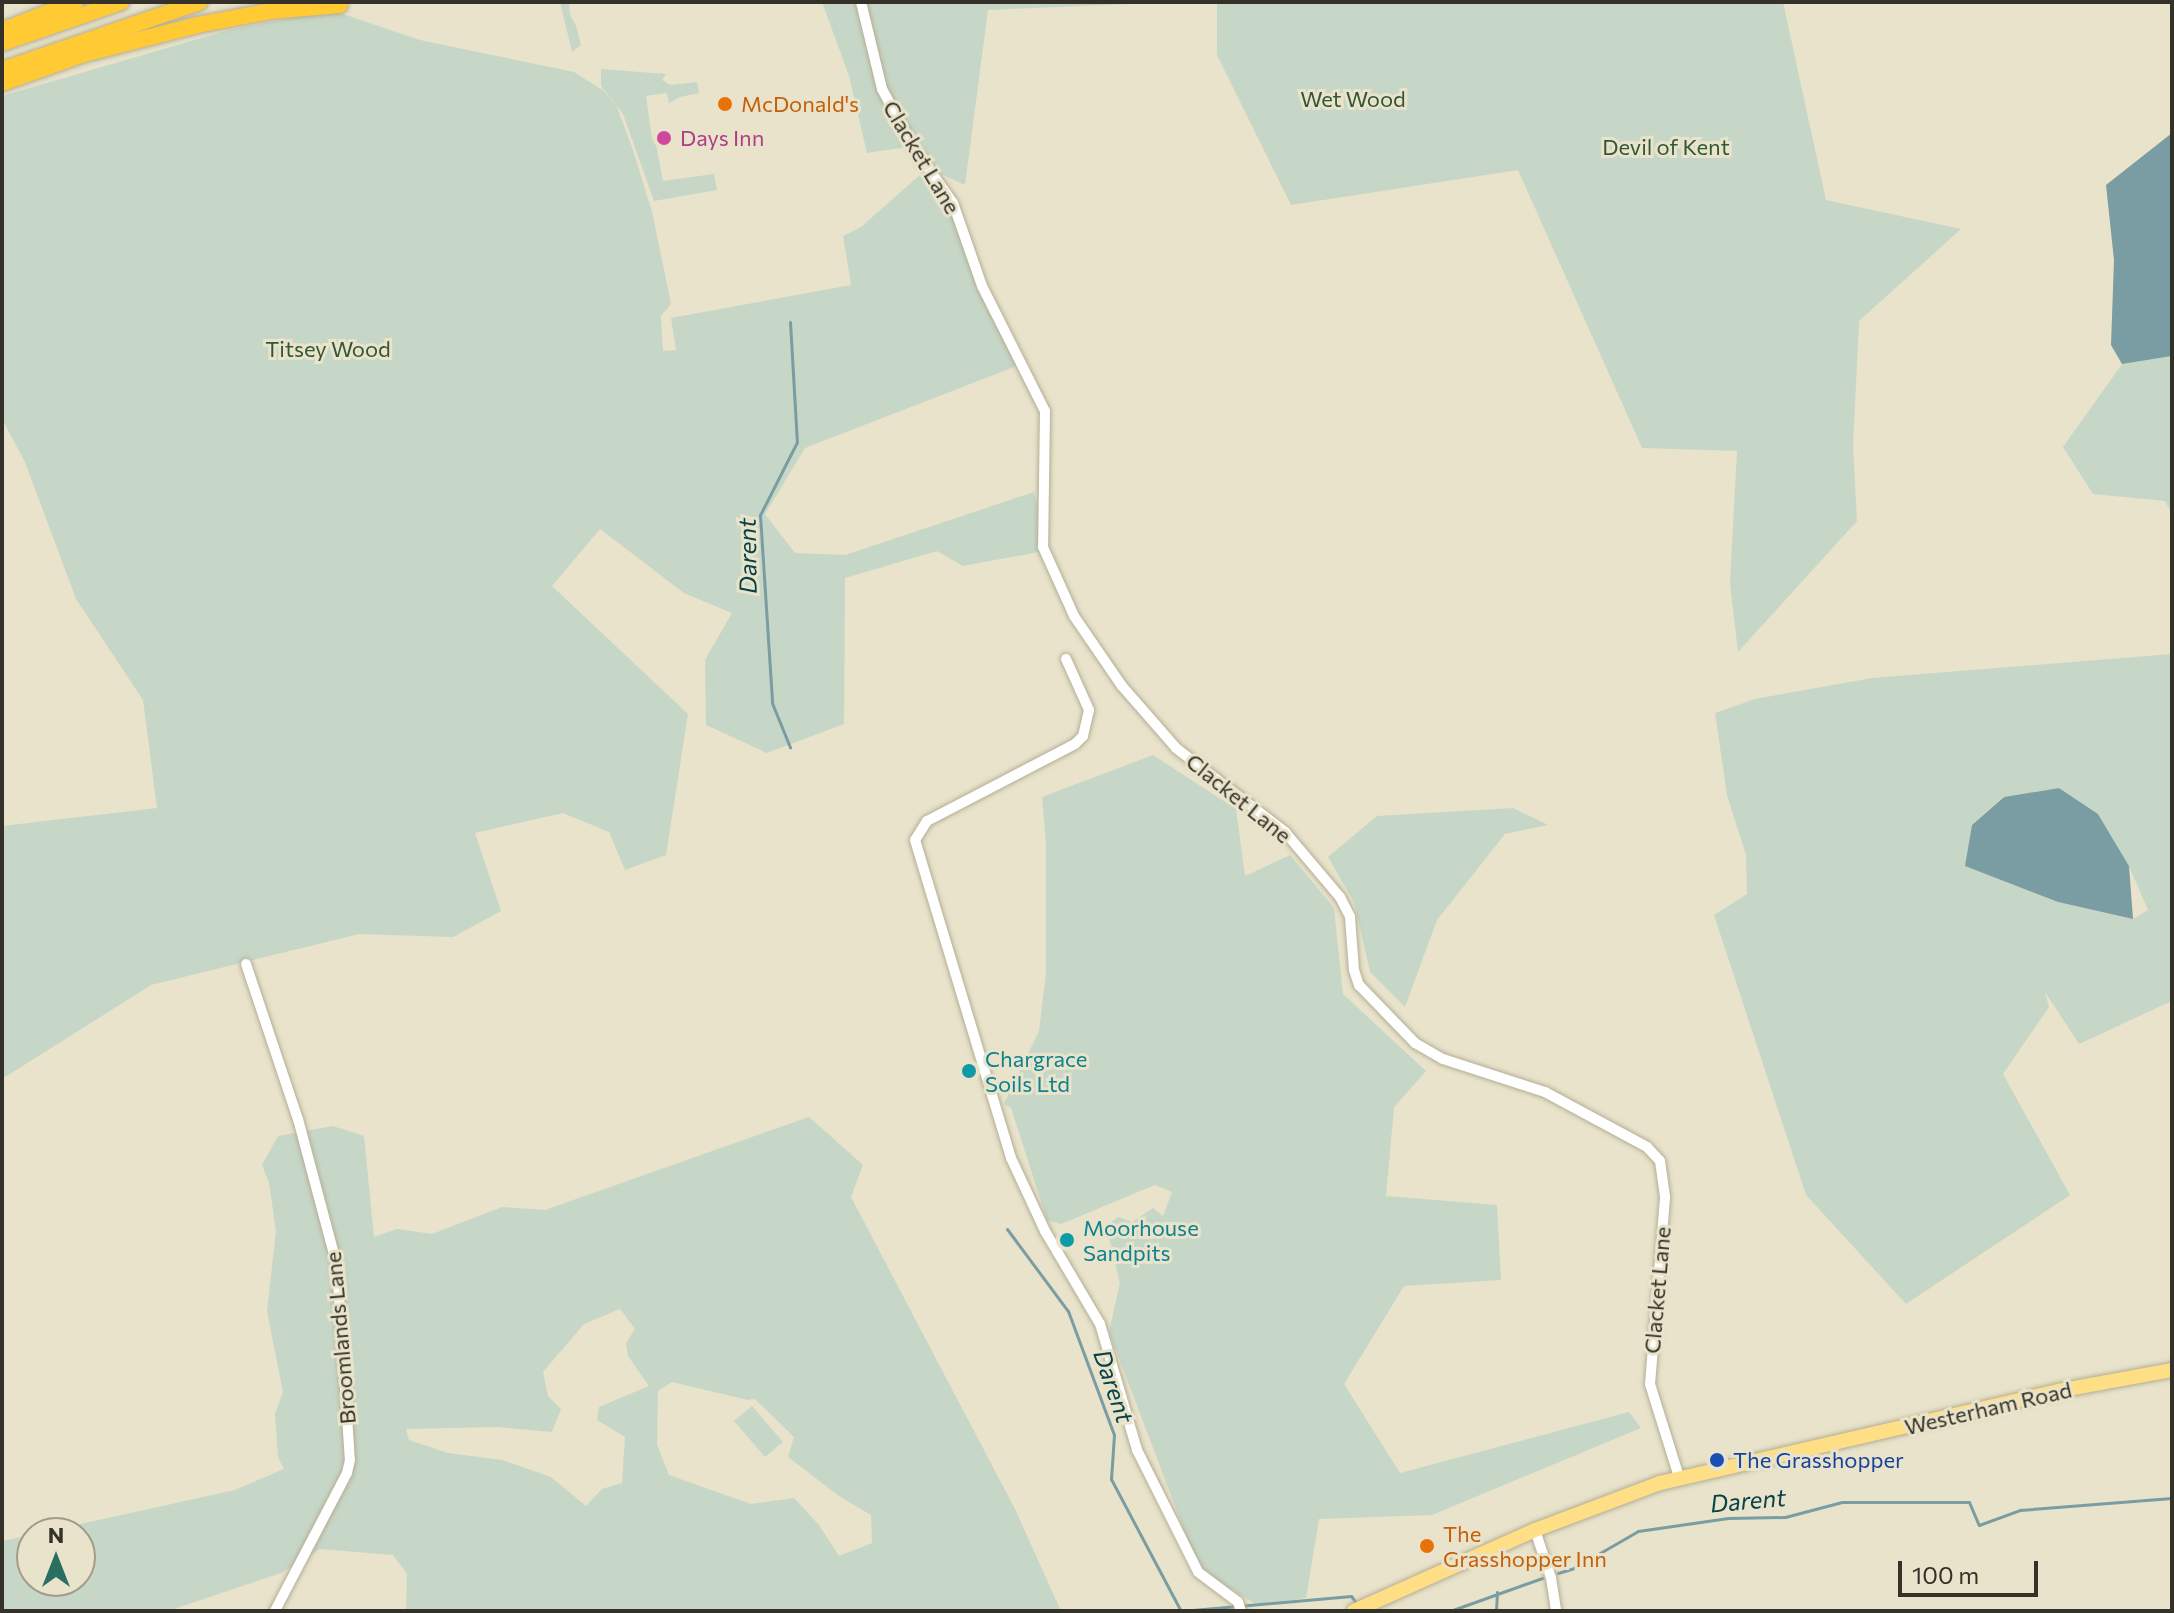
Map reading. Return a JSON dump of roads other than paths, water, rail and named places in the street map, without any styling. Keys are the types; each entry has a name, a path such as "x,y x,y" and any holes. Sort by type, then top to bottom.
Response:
{"highway":[{"path":"2,31 75,2"},
{"path":"2,43 121,2"},
{"path":"2,70 200,2"},
{"path":"2,83 84,54 197,25 271,11 340,5"}],"main road":[{"name":"Westerham Road","path":"1358,1609 1535,1530 1619,1496 1679,1477 2068,1389 2172,1370"}],"street":[{"name":"Clacket Lane","path":"861,2 882,89 914,148 953,203 982,286 1045,411 1043,547 1074,616 1108,667 1168,741 1285,832 1340,897 1350,917 1354,970 1359,985 1403,1033 1443,1059 1545,1092 1647,1147 1660,1161 1665,1198 1650,1384 1679,1477"},
{"path":"1066,659 1089,710 1083,736 1075,744 927,821 915,840 1011,1158 1045,1231 1100,1324 1137,1450 1198,1572 1238,1602 1241,1611"},
{"name":"Broomlands Lane","path":"246,964 298,1119 337,1266 350,1460 347,1473 275,1611"},
{"path":"1535,1530 1551,1578 1556,1611"}],"water":[{"path":"2172,133 2172,356 2122,364 2111,345 2114,260 2106,185"},
{"path":"2059,788 2098,814 2129,866 2133,919 2058,902 1965,866 1972,825 2004,797"}],"waterway":[{"name":"Darent","path":"790,322 797,442 760,515 772,703 790,747"},
{"name":"Darent","path":"1007,1229 1068,1311 1114,1435 1111,1479 1181,1611 1351,1596 1357,1604"},
{"name":"Darent","path":"1558,1573 1574,1568 1638,1531 1728,1518 1785,1517 1842,1502 1969,1502 1979,1525 2020,1510 2172,1498"},
{"name":"Darent","path":"1450,1611 1542,1578"},
{"path":"1496,1611 1497,1592"}],"place":[{"name":"McDonald's","path":"725,104"},
{"name":"Days Inn","path":"664,138"},
{"name":"Chargrace Soils Ltd","path":"969,1071"},
{"name":"Moorhouse Sandpits","path":"1067,1240"},
{"name":"The Grasshopper","path":"1717,1460"},
{"name":"The Grasshopper Inn","path":"1427,1546"}],"park label":[{"name":"Wet Wood","path":"1353,99"},
{"name":"Devil of Kent","path":"1666,147"},
{"name":"Titsey Wood","path":"328,349"}]}
